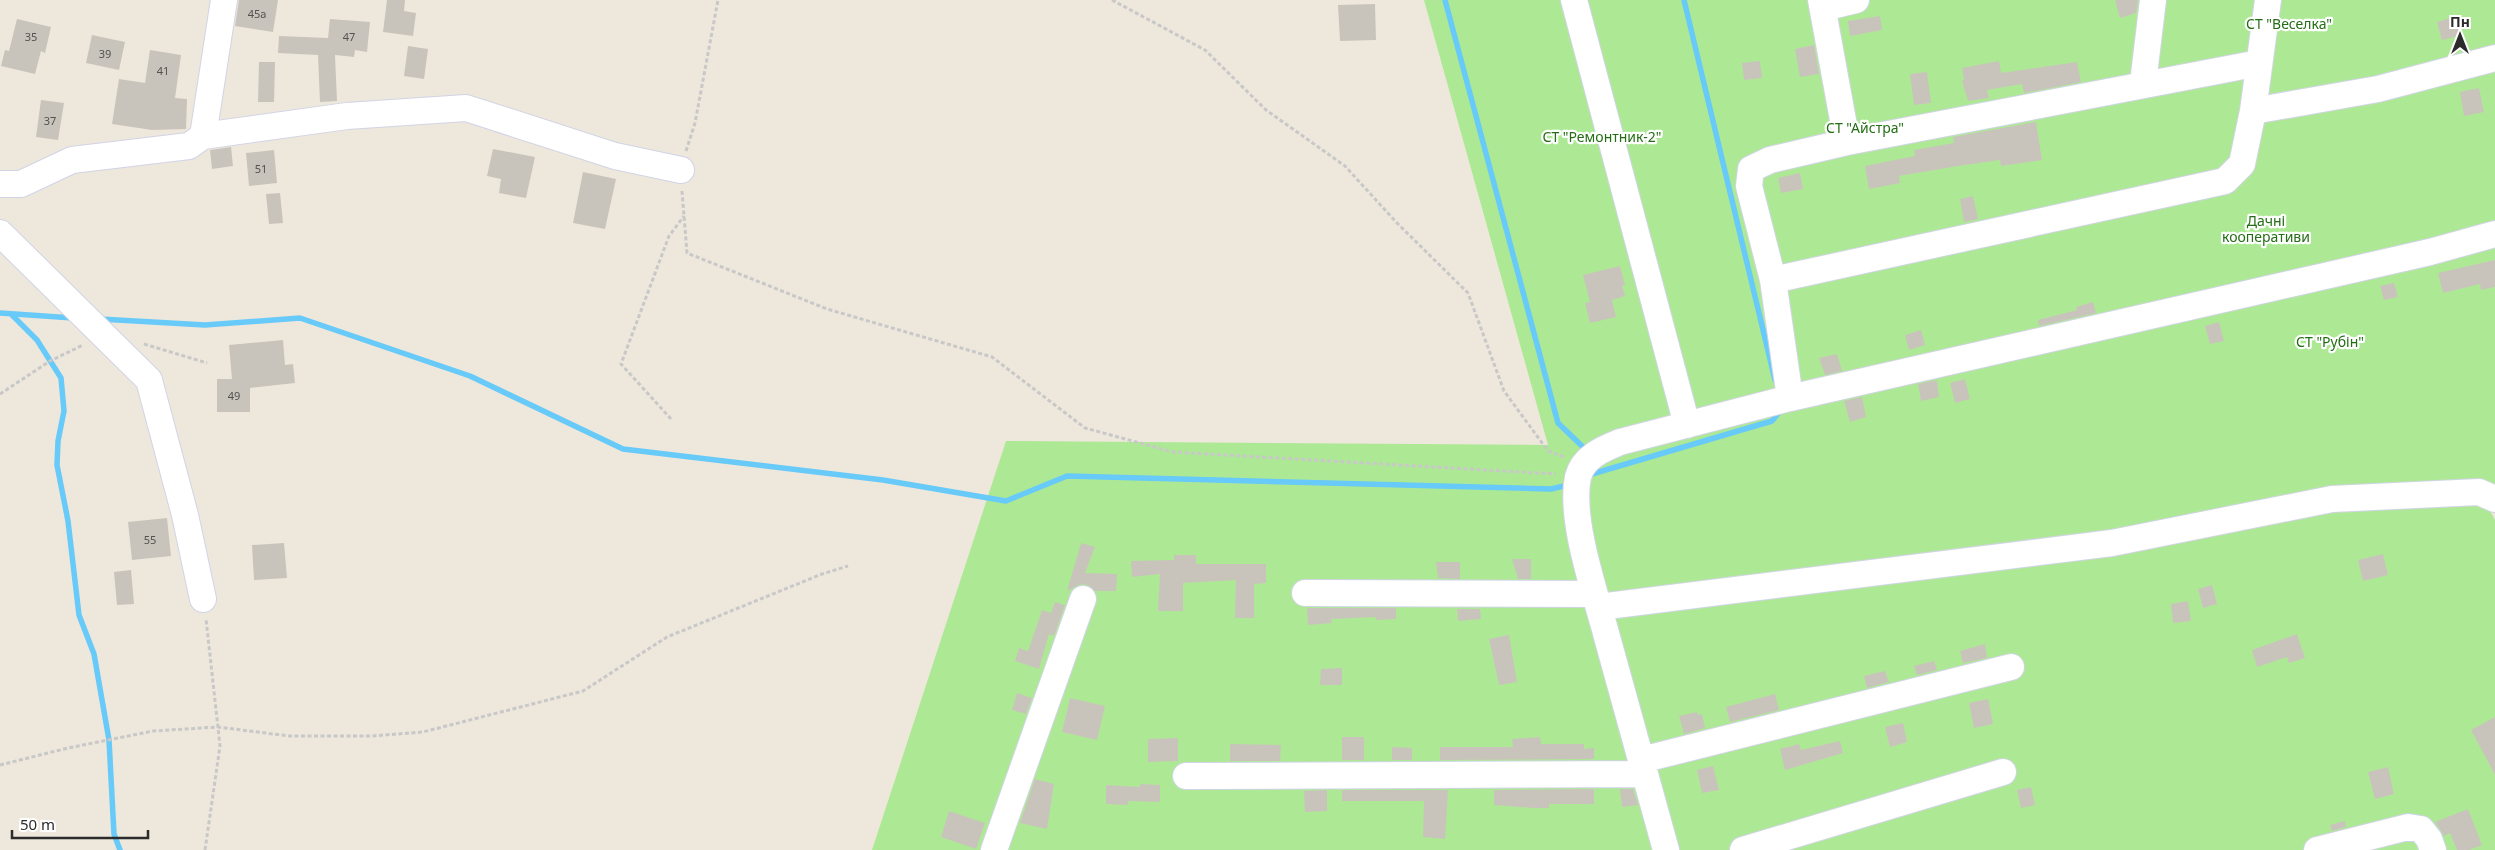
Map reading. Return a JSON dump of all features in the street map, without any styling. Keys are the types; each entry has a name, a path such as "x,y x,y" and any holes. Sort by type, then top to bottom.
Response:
{"street":[{"path":"203,136 224,0"},
{"path":"1574,0 1686,425"},
{"path":"1847,142 1822,4 1856,0"},
{"path":"2143,84 2153,0"},
{"path":"1773,280 2225,181 2242,164 2253,111 2268,0"},
{"path":"2253,111 2378,89 2495,58"},
{"path":"1790,398 1773,280 1749,186 1751,169 1770,160 1847,142 2260,63"},
{"path":"0,184 21,184 72,160 189,146 203,136 346,116 466,108 615,156 681,170"},
{"path":"0,233 149,380 185,515 203,599"},
{"path":"1666,850 1597,601 1578,520 1582,469 1594,454 1620,442 1790,398 2430,252 2495,234"},
{"path":"1305,593 1597,601 2112,543 2332,499 2479,492 2495,498"},
{"path":"994,850 1083,599"},
{"path":"1186,776 1643,767 2011,667"},
{"path":"1743,850 2004,772"},
{"path":"2317,850 2408,827 2420,829 2429,839 2433,850"}],"path":[{"path":"718,0 695,122 681,170 688,253 827,309 992,357 1085,428 1173,452 1582,469"},
{"path":"1112,0 1205,50 1266,110 1345,166 1396,222 1468,293 1504,391 1548,451 1582,469"},
{"path":"670,419 621,364 669,236 684,216"},
{"path":"0,394 50,361 80,348 100,330"},
{"path":"136,341 207,364"},
{"path":"0,764 153,731 218,727 289,736 371,736 423,732 583,691 667,638 822,574 848,566"},
{"path":"203,599 220,746 205,850"}],"green space":[{"path":"1424,0 2495,0 2495,489 2480,491 2495,520 2495,850 872,850 1006,441 1548,445"}],"building":[{"path":"239,0 278,0 273,32 235,26"},
{"path":"387,0 405,0 404,11 416,13 413,36 383,32"},
{"path":"2115,0 2138,0 2136,13 2120,18"},
{"path":"1375,4 1376,40 1340,41 1338,5"},
{"path":"1880,16 1882,30 1850,36 1848,21"},
{"path":"2458,16 2463,35 2442,40 2437,22"},
{"path":"17,19 51,27 45,53 41,51 35,74 1,66 5,50 9,51"},
{"path":"330,19 370,22 367,52 355,50 354,57 335,55 337,101 320,102 318,55 278,53 279,36 328,38"},
{"path":"92,35 125,42 119,70 86,63"},
{"path":"1814,45 1819,74 1800,77 1795,49"},
{"path":"408,46 428,49 424,79 404,76"},
{"path":"150,50 181,55 175,98 187,99 186,129 152,130 112,124 119,79 145,83"},
{"path":"1760,61 1762,78 1744,80 1742,63"},
{"path":"1999,61 2001,73 2077,62 2081,82 2024,93 2022,84 1987,90 1989,98 1968,101 1962,81 1964,80 1962,68"},
{"path":"259,62 275,62 274,102 258,102"},
{"path":"1927,72 1931,103 1914,105 1910,74"},
{"path":"2479,88 2484,112 2464,116 2460,92"},
{"path":"41,100 64,103 58,140 36,137"},
{"path":"2036,122 2042,160 2001,166 2000,160 1958,166 1899,176 1900,183 1869,189 1865,166 1915,156 1914,150 1954,143 1953,137"},
{"path":"231,147 233,166 212,169 210,150"},
{"path":"493,149 535,157 526,198 499,193 501,179 487,176"},
{"path":"274,150 277,183 249,186 246,153"},
{"path":"583,172 616,179 605,229 573,223"},
{"path":"1800,173 1803,189 1781,193 1778,178"},
{"path":"280,193 283,223 269,224 266,194"},
{"path":"1973,196 1978,219 1964,222 1960,199"},
{"path":"2495,260 2495,287 2481,290 2480,284 2443,293 2438,273"},
{"path":"1620,266 1625,285 1622,286 1625,296 1612,300 1616,317 1590,323 1585,303 1590,302 1583,275"},
{"path":"2394,283 2398,297 2384,300 2380,286"},
{"path":"2093,302 2096,313 2039,326 2038,320 2077,310 2076,307"},
{"path":"2219,322 2224,341 2210,344 2205,326"},
{"path":"1921,330 1925,345 1909,350 1905,335"},
{"path":"283,340 285,365 293,364 295,383 250,388 250,412 217,412 217,379 232,379 229,345"},
{"path":"1837,354 1842,371 1825,375 1819,358"},
{"path":"1965,379 1970,399 1955,403 1950,383"},
{"path":"1937,380 1939,397 1921,401 1918,384"},
{"path":"1862,397 1866,417 1850,422 1844,401"},
{"path":"167,518 171,556 132,560 128,522"},
{"path":"284,543 287,578 254,580 252,545"},
{"path":"1081,543 1095,547 1085,573 1117,574 1116,591 1095,591 1088,585 1081,584 1067,591"},
{"path":"2383,554 2388,575 2363,581 2358,560"},
{"path":"1174,555 1196,555 1196,564 1266,564 1266,583 1254,584 1254,618 1235,618 1236,580 1183,583 1183,611 1158,611 1160,574 1132,577 1131,561 1174,560"},
{"path":"1512,559 1531,559 1531,579 1518,579"},
{"path":"1436,562 1460,562 1460,579 1438,578"},
{"path":"131,570 134,604 117,605 114,572"},
{"path":"2212,585 2217,604 2203,608 2198,589"},
{"path":"2188,601 2191,621 2173,623 2171,604"},
{"path":"1055,602 1065,605 1054,636 1049,634 1039,669 1015,661 1019,648 1028,651 1042,610 1051,613"},
{"path":"1307,608 1396,608 1396,619 1376,620 1376,617 1331,619 1332,623 1308,625"},
{"path":"1457,609 1480,609 1481,619 1458,621"},
{"path":"2297,634 2305,658 2289,663 2287,657 2257,667 2252,650"},
{"path":"1509,635 1517,682 1499,685 1489,639"},
{"path":"1985,644 1987,658 1963,663 1960,651"},
{"path":"1934,661 1937,670 1917,675 1914,666"},
{"path":"1342,668 1342,685 1320,685 1321,669"},
{"path":"1885,671 1889,682 1867,688 1864,676"},
{"path":"1017,693 1032,698 1026,714 1012,710"},
{"path":"1775,694 1779,710 1730,722 1726,707"},
{"path":"1070,698 1105,706 1097,740 1062,732"},
{"path":"1988,699 1993,724 1974,728 1969,703"},
{"path":"1697,712 1698,715 1702,714 1705,728 1684,734 1679,716"},
{"path":"2495,717 2495,775 2471,730"},
{"path":"1903,723 1907,742 1890,747 1885,727"},
{"path":"1342,737 1364,737 1364,760 1342,760"},
{"path":"1540,737 1541,744 1584,744 1584,749 1594,748 1594,759 1440,760 1440,747 1513,747 1512,739"},
{"path":"1178,738 1178,761 1148,762 1148,739"},
{"path":"1840,741 1843,753 1785,770 1780,749 1799,744 1801,750"},
{"path":"1230,744 1281,745 1280,761 1230,761"},
{"path":"1392,747 1412,748 1412,760 1392,760"},
{"path":"1713,766 1719,790 1702,793 1697,770"},
{"path":"2388,767 2394,794 2375,799 2368,772"},
{"path":"1035,779 1054,784 1047,829 1020,823"},
{"path":"1140,784 1160,785 1160,802 1128,801 1128,805 1106,804 1106,785 1140,787"},
{"path":"2031,787 2035,805 2021,808 2017,790"},
{"path":"1594,789 1594,804 1549,804 1549,808 1494,805 1494,790"},
{"path":"1620,789 1633,789 1638,805 1622,807"},
{"path":"1327,790 1327,811 1305,812 1304,791"},
{"path":"1342,790 1448,790 1445,839 1423,837 1424,801 1342,801"},
{"path":"2468,809 2482,845 2469,850 2457,850 2450,833 2444,836 2435,822"},
{"path":"949,811 985,823 976,849 941,837"},
{"path":"2345,821 2346,827 2332,831 2330,825"}],"waterway":[{"path":"1445,0 1558,423 1583,447"},
{"path":"1684,0 1775,380"},
{"path":"0,313 73,318"},
{"path":"12,315 37,340 61,378 64,411 58,441 57,465 68,521 79,615 94,654 109,740 114,834 120,850"},
{"path":"100,319 205,325 300,318 470,376 623,449 883,480 1006,501 1067,476 1551,489 1564,486"},
{"path":"1592,474 1772,421 1780,411"}],"park label":[{"name":"СТ \"Веселка\"","path":"2289,23"},
{"name":"СТ \"Айстра\"","path":"1865,127"},
{"name":"СТ \"Ремонтник-2\"","path":"1602,136"},
{"name":"Дачні кооперативи","path":"2266,228"},
{"name":"СТ \"Рубін\"","path":"2330,341"}]}
